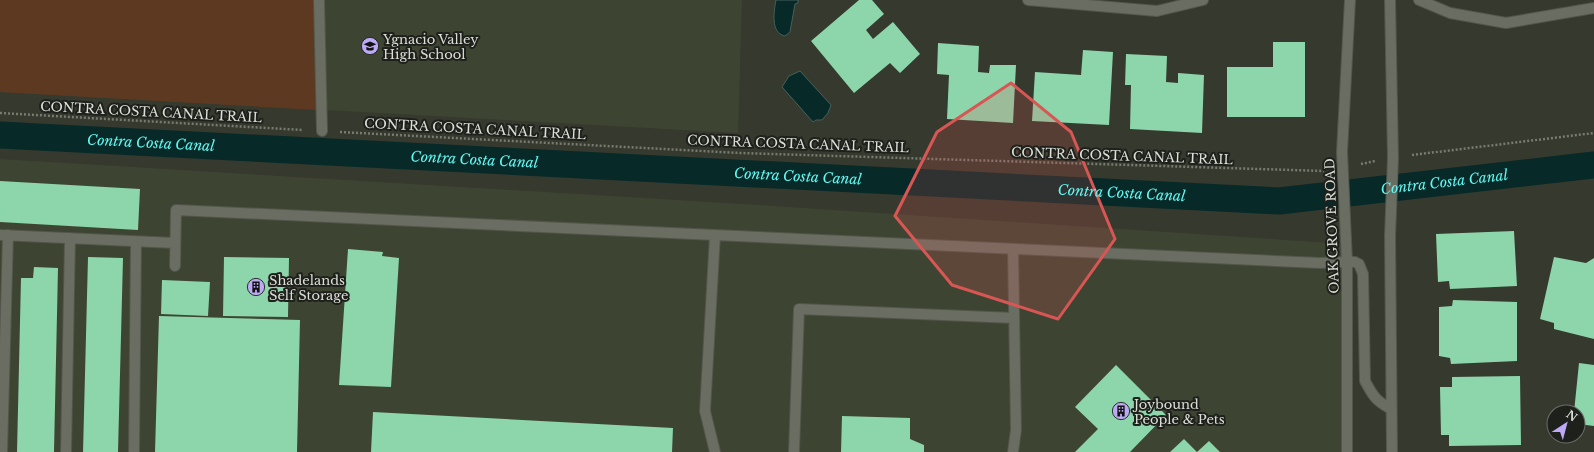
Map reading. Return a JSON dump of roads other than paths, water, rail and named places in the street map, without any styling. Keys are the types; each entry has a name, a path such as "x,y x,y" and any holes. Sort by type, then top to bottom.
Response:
{"main road":[{"path":"319,0 322,131"},
{"path":"1028,0 1157,11 1203,0"},
{"name":"OAK GROVE ROAD","path":"1347,452 1347,262 1342,144 1350,0"},
{"path":"1390,0 1393,158 1390,236 1392,452"},
{"path":"1419,0 1450,13 1506,23 1594,8"},
{"path":"175,266 176,210 1320,263 1355,262 1359,264 1363,274 1365,381 1372,395 1379,403 1391,409"},
{"path":"2,452 4,235 175,243"},
{"path":"715,235 705,411 715,452"},
{"path":"66,452 70,238"},
{"path":"134,452 136,242"},
{"path":"1013,249 1016,430 1014,452"},
{"path":"794,452 798,309 1014,318"}],"water":[{"path":"776,0 798,0 798,3 795,4 790,32 785,36 777,31 775,26 774,15"},
{"path":"800,71 831,105 828,113 822,120 816,120 813,122 782,87 789,76"}],"waterway":[{"name":"Contra Costa Canal","path":"0,135 1279,201 1594,165"}],"place":[{"name":"Ygnacio Valley High School","path":"370,46"},
{"name":"Shadelands Self Storage","path":"256,287"},
{"name":"Joybound People & Pets","path":"1121,411"}]}
